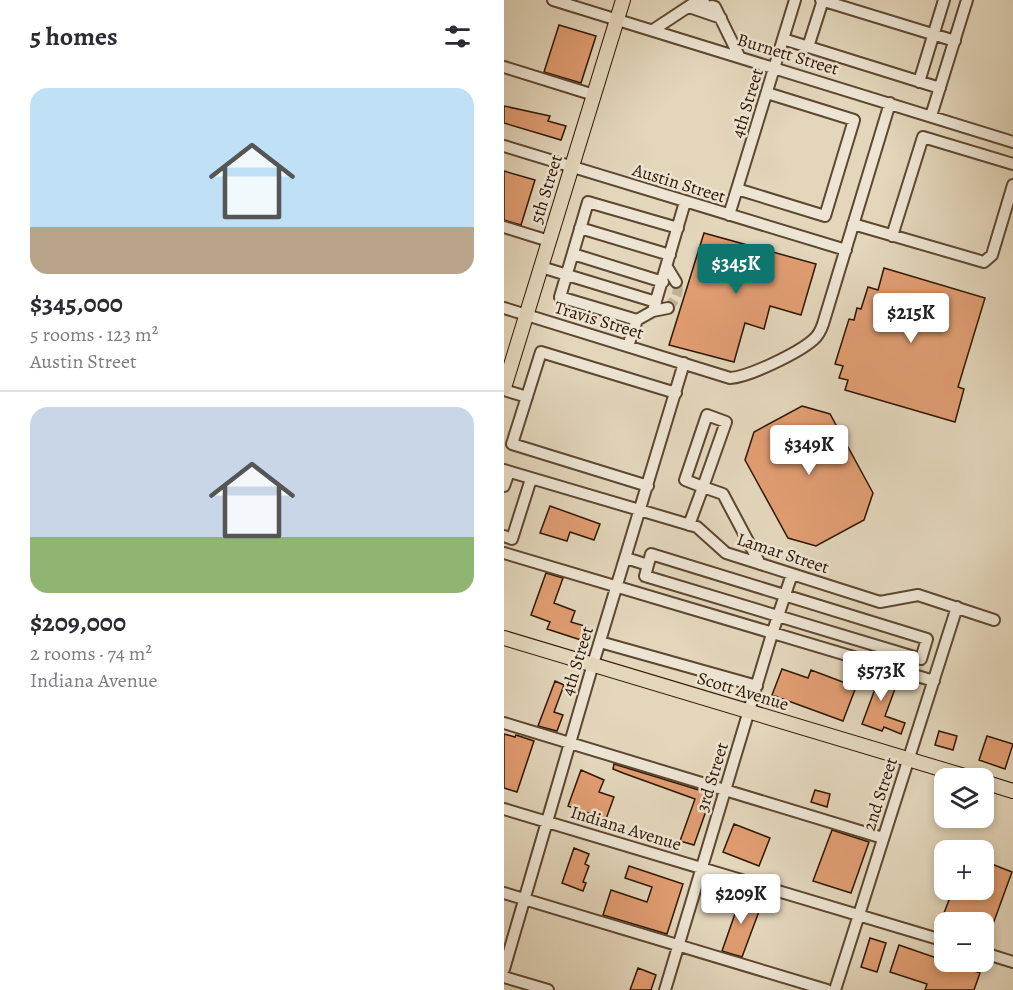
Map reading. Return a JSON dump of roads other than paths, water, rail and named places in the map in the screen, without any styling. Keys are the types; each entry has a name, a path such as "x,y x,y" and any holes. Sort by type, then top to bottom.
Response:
{"main road":[{"name":"5th Street","path":"504,389 623,0"},
{"name":"Scott Avenue","path":"504,638 938,768"},
{"path":"994,785 1013,791"}],"street":[{"name":"Burnett Street","path":"553,0 1013,141"},
{"name":"4th Street","path":"729,215 795,0"},
{"path":"808,47 822,0 955,41"},
{"path":"919,82 944,0"},
{"path":"931,116 967,0"},
{"path":"653,30 697,1 715,7 739,56"},
{"path":"689,7 721,18"},
{"path":"783,39 940,88"},
{"path":"504,67 594,95"},
{"path":"737,189 825,216 854,120 767,93"},
{"name":"Travis Street","path":"504,308 720,375 739,378 749,375 813,341 819,335 890,103"},
{"path":"946,143 952,123"},
{"path":"892,236 923,137 1013,164"},
{"path":"994,158 1000,138"},
{"name":"Austin Street","path":"504,146 846,250"},
{"path":"853,224 984,262 992,255 1013,185"},
{"path":"637,320 560,297 588,202 678,228"},
{"path":"628,346 637,320 655,307 685,202"},
{"path":"504,227 549,241"},
{"path":"580,228 670,255"},
{"path":"573,254 663,282"},
{"path":"541,267 655,307 668,308"},
{"path":"667,267 676,282"},
{"path":"648,486 512,444 541,352 676,393"},
{"name":"4th Street","path":"504,969 684,363"},
{"path":"504,389 527,397"},
{"path":"689,525 703,487 726,422 707,415 685,480 703,487 723,494 760,564"},
{"path":"504,486 506,471"},
{"name":"Lamar Street","path":"506,471 689,525 702,531 726,553 880,602 918,595 994,620"},
{"path":"504,536 512,539 531,479"},
{"path":"504,553 934,681"},
{"path":"651,554 786,594 927,639 921,659 645,576 651,554"},
{"path":"626,558 648,565"},
{"name":"3rd Street","path":"665,990 772,633 792,574"},
{"name":"2nd Street","path":"835,990 957,607"},
{"path":"600,642 757,686"},
{"path":"924,648 943,653"},
{"path":"504,723 883,838"},
{"name":"Indiana Avenue","path":"504,808 934,938"},
{"path":"504,893 827,990"},
{"path":"994,956 1013,962"},
{"path":"504,977 548,990"}],"tunnel":[{"path":"668,308 678,293 676,282"}]}
